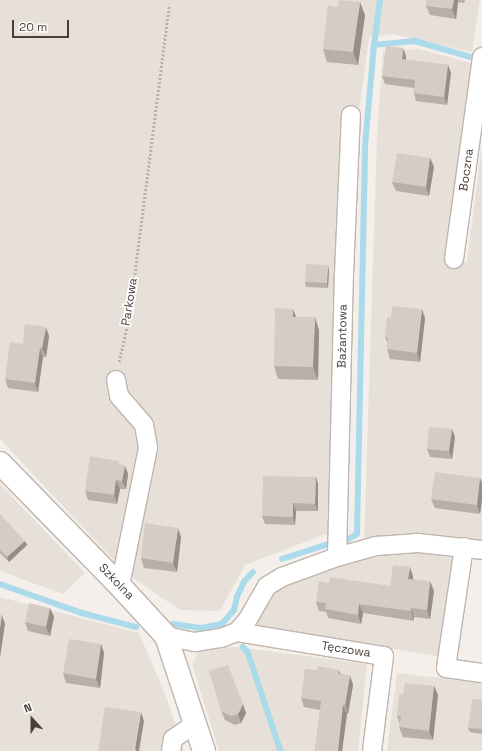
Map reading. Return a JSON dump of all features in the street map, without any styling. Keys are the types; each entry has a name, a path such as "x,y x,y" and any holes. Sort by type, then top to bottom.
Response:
{"street":[{"name":"Boczna","path":"454,259 482,56"},
{"name":"Bażantowa","path":"337,557 344,274 351,115"},
{"path":"116,380 119,396 144,426 148,448 120,586"},
{"name":"Szkolna","path":"0,463 120,586 166,636 204,751"},
{"path":"166,636 195,642 221,638 237,632 248,620 267,586 282,577 337,557 376,546 418,543 482,550"},
{"path":"464,547 446,668 482,673"},
{"name":"Tęczowa","path":"237,632 384,656 372,751"},
{"path":"171,751 173,740 196,723"}],"path":[{"name":"Parkowa","path":"116,380 129,318 169,5"}],"shaded area":[{"path":"0,0 480,0 472,52 392,34 369,37 360,106 344,107 331,532 245,565 220,611 180,610 127,574 0,439"},
{"path":"418,49 471,63 444,262 467,262 482,144 482,543 364,542 377,137 383,51"},
{"path":"0,484 85,573 63,594 0,571"},
{"path":"415,550 456,555 441,657 255,626 271,590 369,554"},
{"path":"0,597 139,633 166,696 184,751 0,751"},
{"path":"236,647 367,664 358,751 219,751 192,664 200,649"},
{"path":"397,673 482,683 482,751 387,751"}],"building":[{"path":"339,0 360,2 353,52 323,49 328,5 338,7"},
{"path":"427,0 454,0 452,9 426,6"},
{"path":"386,46 403,48 402,59 448,65 444,97 414,93 415,80 382,76"},
{"path":"397,153 430,158 426,187 392,182"},
{"path":"306,264 328,265 327,283 305,282"},
{"path":"392,306 422,309 417,353 387,349 388,338 385,337 387,317 391,317"},
{"path":"275,308 293,309 293,317 315,317 313,367 274,366"},
{"path":"25,324 46,327 42,348 40,348 35,383 5,379 10,342 23,344"},
{"path":"429,427 452,429 449,451 427,449"},
{"path":"90,456 119,461 119,465 125,466 122,481 116,480 114,495 85,491"},
{"path":"435,472 480,478 477,505 431,499"},
{"path":"263,476 316,477 315,504 293,503 293,517 262,516"},
{"path":"0,514 25,541 7,557 0,550"},
{"path":"145,523 178,528 173,563 141,558"},
{"path":"393,565 410,567 408,579 430,581 427,610 411,608 411,611 359,604 358,615 325,609 326,603 316,602 319,581 329,583 330,577 390,586"},
{"path":"29,603 50,608 46,627 25,622"},
{"path":"0,615 2,615 0,628"},
{"path":"69,639 101,644 96,679 63,673"},
{"path":"228,665 243,704 238,714 231,716 221,711 209,671"},
{"path":"318,666 339,670 338,674 350,676 345,705 343,705 338,751 315,751 321,701 301,698 305,669 317,670"},
{"path":"405,683 434,686 429,731 399,727 401,716 397,716 399,694 403,694"},
{"path":"472,699 482,700 482,729 468,728"},
{"path":"105,707 141,712 135,749 133,749 133,751 98,751"}],"waterway":[{"path":"349,539 357,534 365,146 374,45 380,0"},
{"path":"374,45 415,41 471,57"},
{"path":"282,559 329,544"},
{"path":"173,624 201,628 222,624 234,610 237,597 244,582 253,572"},
{"path":"0,584 82,613 136,627"},
{"path":"243,647 248,652 281,751"}]}
